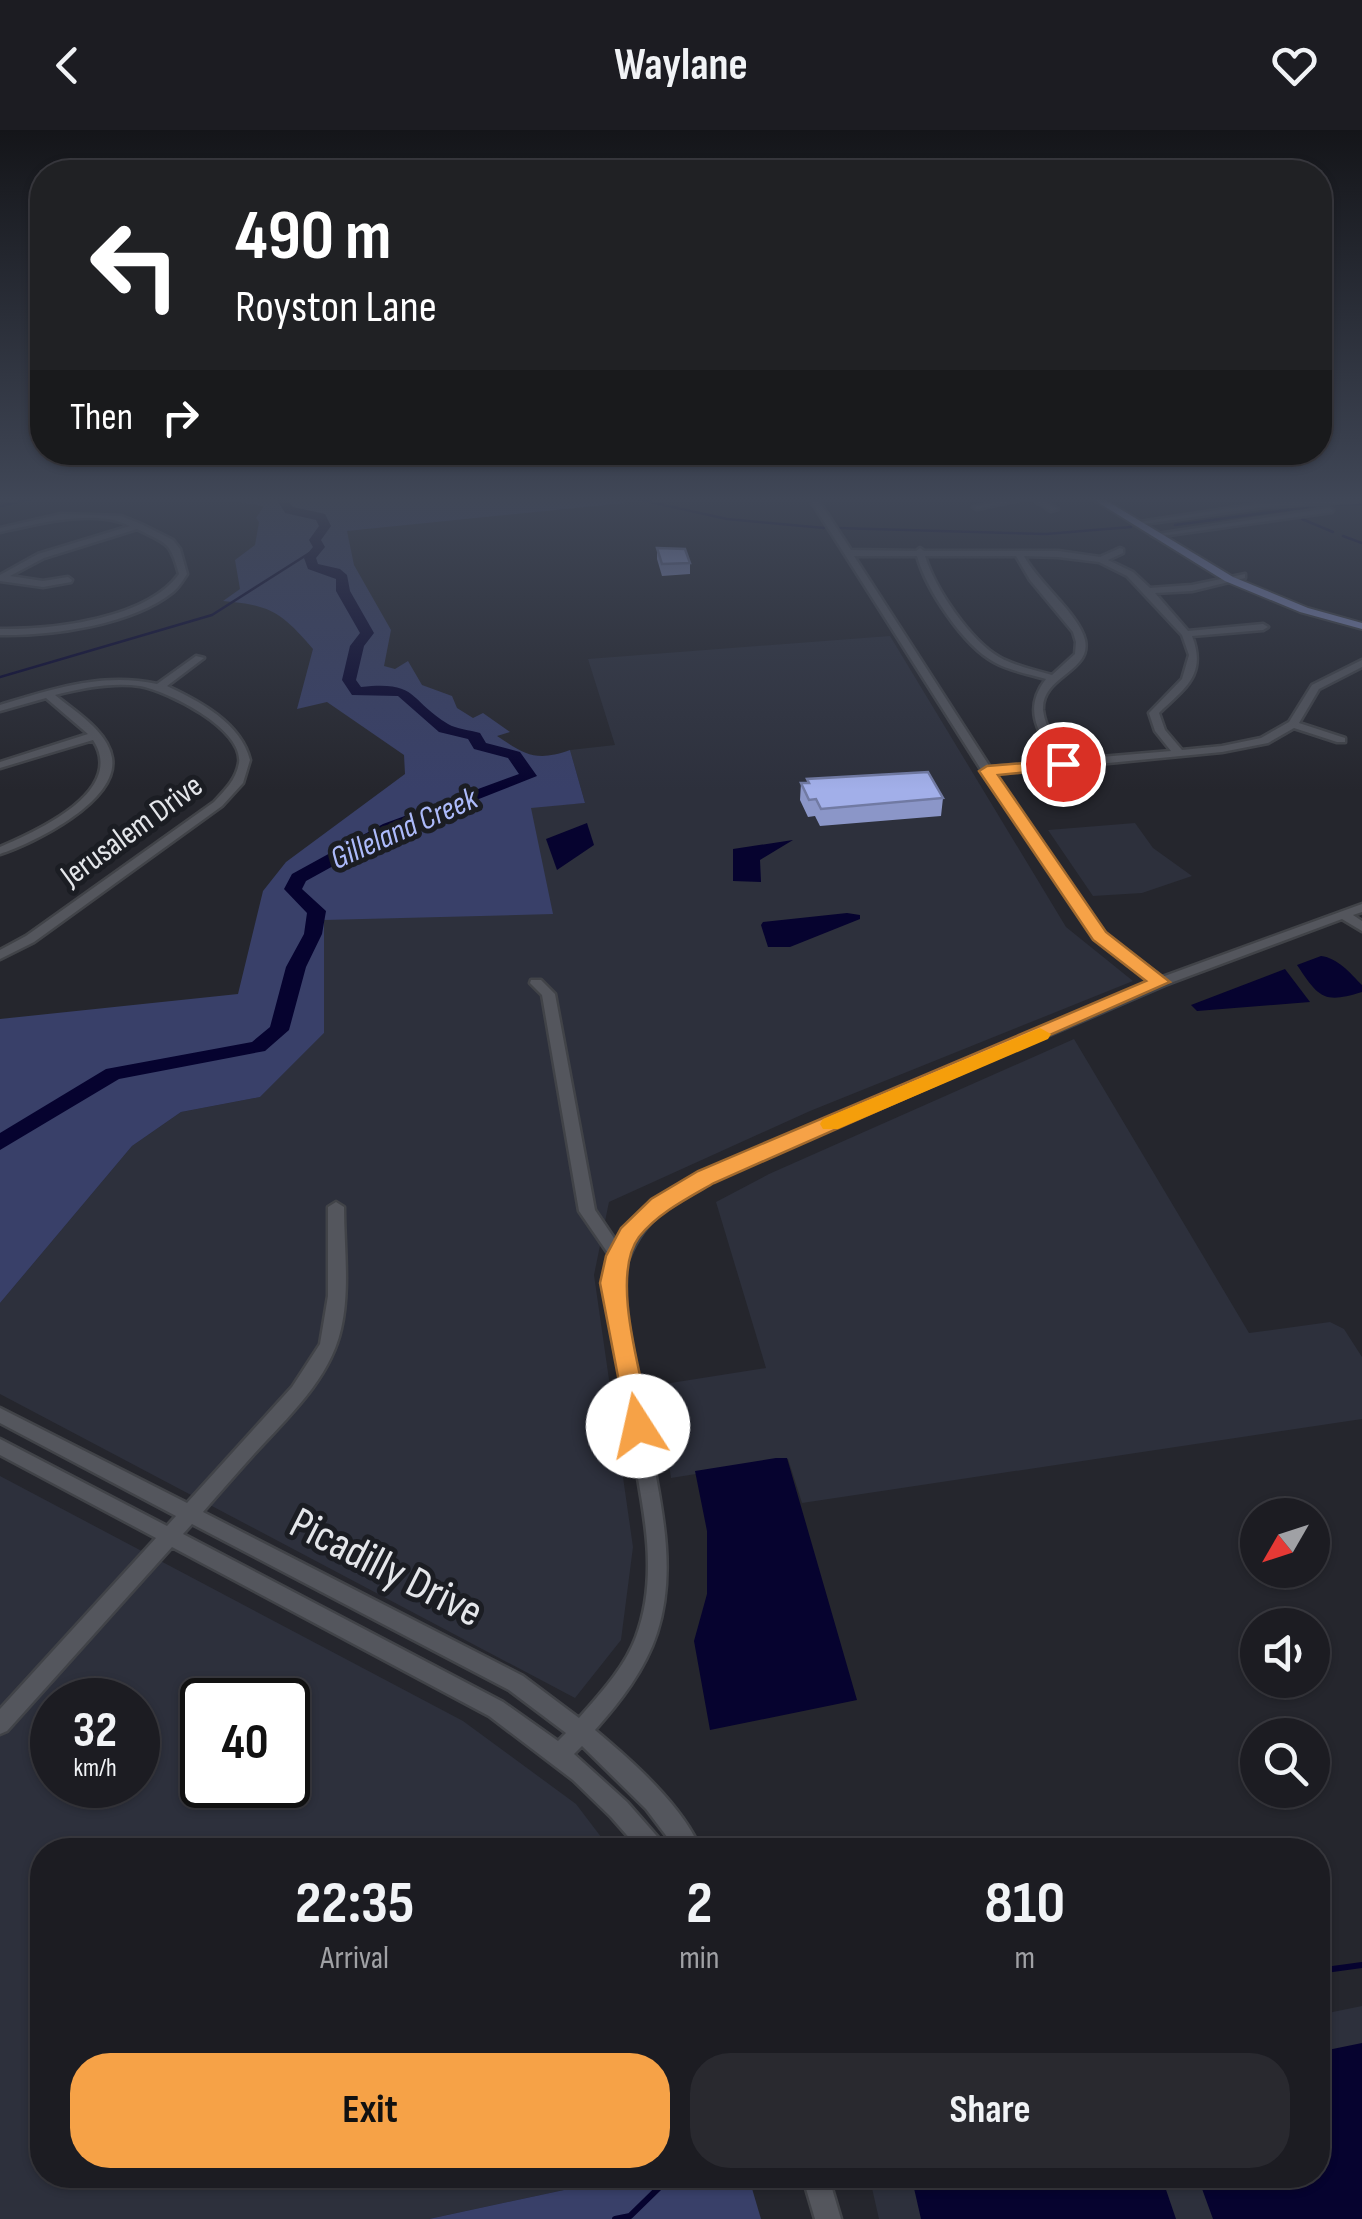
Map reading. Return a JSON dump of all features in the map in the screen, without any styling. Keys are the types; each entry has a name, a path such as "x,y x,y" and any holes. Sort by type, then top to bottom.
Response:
{"main road":[{"path":"1268,595 1362,626"},
{"path":"1298,595 1362,618"}],"street":[{"path":"0,632 60,628 136,608 162,595"},
{"path":"875,595 1099,936 1160,982"},
{"path":"942,595 982,650 1008,665 1052,678"},
{"path":"1045,595 1079,635 1083,648 1079,658 1043,690 1036,712 1044,738 1063,764"},
{"path":"1152,595 1186,634 1194,654 1187,680 1154,713 1160,732 1179,754"},
{"path":"1186,634 1263,627"},
{"path":"161,686 199,658"},
{"path":"987,771 1179,754 1264,741 1292,724 1315,686 1362,663"},
{"name":"Jerusalem Drive","path":"0,708 110,682 161,686 185,694 240,743 245,760 238,783 202,815 30,939 0,955"},
{"path":"0,851 26,840 93,794 103,781 108,758 94,736 48,694"},
{"path":"1292,724 1341,740"},
{"path":"0,765 94,736"},
{"path":"560,1754 624,1677 646,1637 658,1570 655,1521 612,1283 618,1256 629,1234 659,1204 706,1177 1160,982 1362,908"},
{"path":"1344,915 1362,927"},
{"path":"536,984 548,994 587,1210 618,1256"},
{"path":"0,1724 289,1402 329,1342 334,1316 336,1207"},
{"name":"Picadilly Drive","path":"0,1416 516,1683 582,1730 663,1807 682,1838"},
{"name":"Picadilly Drive","path":"0,1446 496,1709 560,1754 618,1806 644,1838"},
{"path":"819,2188 828,2219"}],"shaded area":[{"path":"231,595 371,595 391,630 384,666 395,669 408,661 422,685 452,696 457,708 473,718 483,713 510,732 497,736 524,752 548,756 570,750 585,803 531,808 553,914 324,920 324,1033 260,1097 181,1112 132,1146 0,1303 0,1019 238,994 263,891 286,862 405,774 404,755 327,702 297,709 313,649 293,627 264,608 223,601"},
{"path":"890,636 1066,927 1133,981 810,1111 609,1202 594,1275 633,1547 621,1640 575,1698 0,1394 0,1303 132,1146 181,1112 260,1097 324,1033 324,920 531,807 585,803 570,750 615,745 588,659"},
{"path":"587,823 594,845 557,870 546,839"},
{"path":"1135,823 1153,848 1192,876 1142,893 1093,896 1048,830"},
{"path":"793,840 760,860 761,882 733,881 733,849"},
{"path":"860,915 860,919 790,947 768,947 761,925 763,922"},
{"path":"1321,956 1343,967 1362,985 1362,992 1331,997 1317,991 1297,965"},
{"path":"1285,969 1310,1002 1197,1011 1191,1005"},
{"path":"1074,1039 1249,1333 1330,1322 1344,1329 1362,1357 1362,1419 802,1503 788,1459 671,1478 658,1385 766,1368 716,1202 769,1174"},
{"path":"787,1458 857,1700 710,1730 694,1641 707,1594 707,1531 695,1471"},
{"path":"0,1476 463,1721 576,1804 602,1838 30,1838 30,2188 573,2188 429,2219 0,2219"},
{"path":"1362,2006 1362,2219 879,2219 872,2188 1330,2188 1330,2013"},
{"path":"1362,2043 1362,2219 1213,2219 1202,2188 1330,2188 1330,2050"},
{"path":"573,2188 752,2188 761,2219 429,2219"},
{"path":"914,2188 1165,2188 1176,2219 921,2219"}],"building":[{"path":"928,772 943,798 821,809 816,799 809,800 801,783 809,783 807,779"}],"waterway":[{"path":"0,677 212,615 243,595"},
{"name":"Gilleland Creek","path":"0,1143 113,1074 258,1047 279,1030 296,967 313,934 317,911 307,906 293,889 298,878 389,828 529,776 514,755 480,746 474,736 444,729 403,692 357,692 349,680 357,646 367,633 346,595"},
{"path":"1330,1969 1362,1965"},
{"path":"615,2219 630,2216 659,2188"}],"slow traffic":[{"path":"831,1124 1040,1034"}],"route":[{"path":"638,1426 612,1283 618,1256 629,1234 659,1204 706,1177 1160,982 1099,936 987,771 1063,764"}]}
